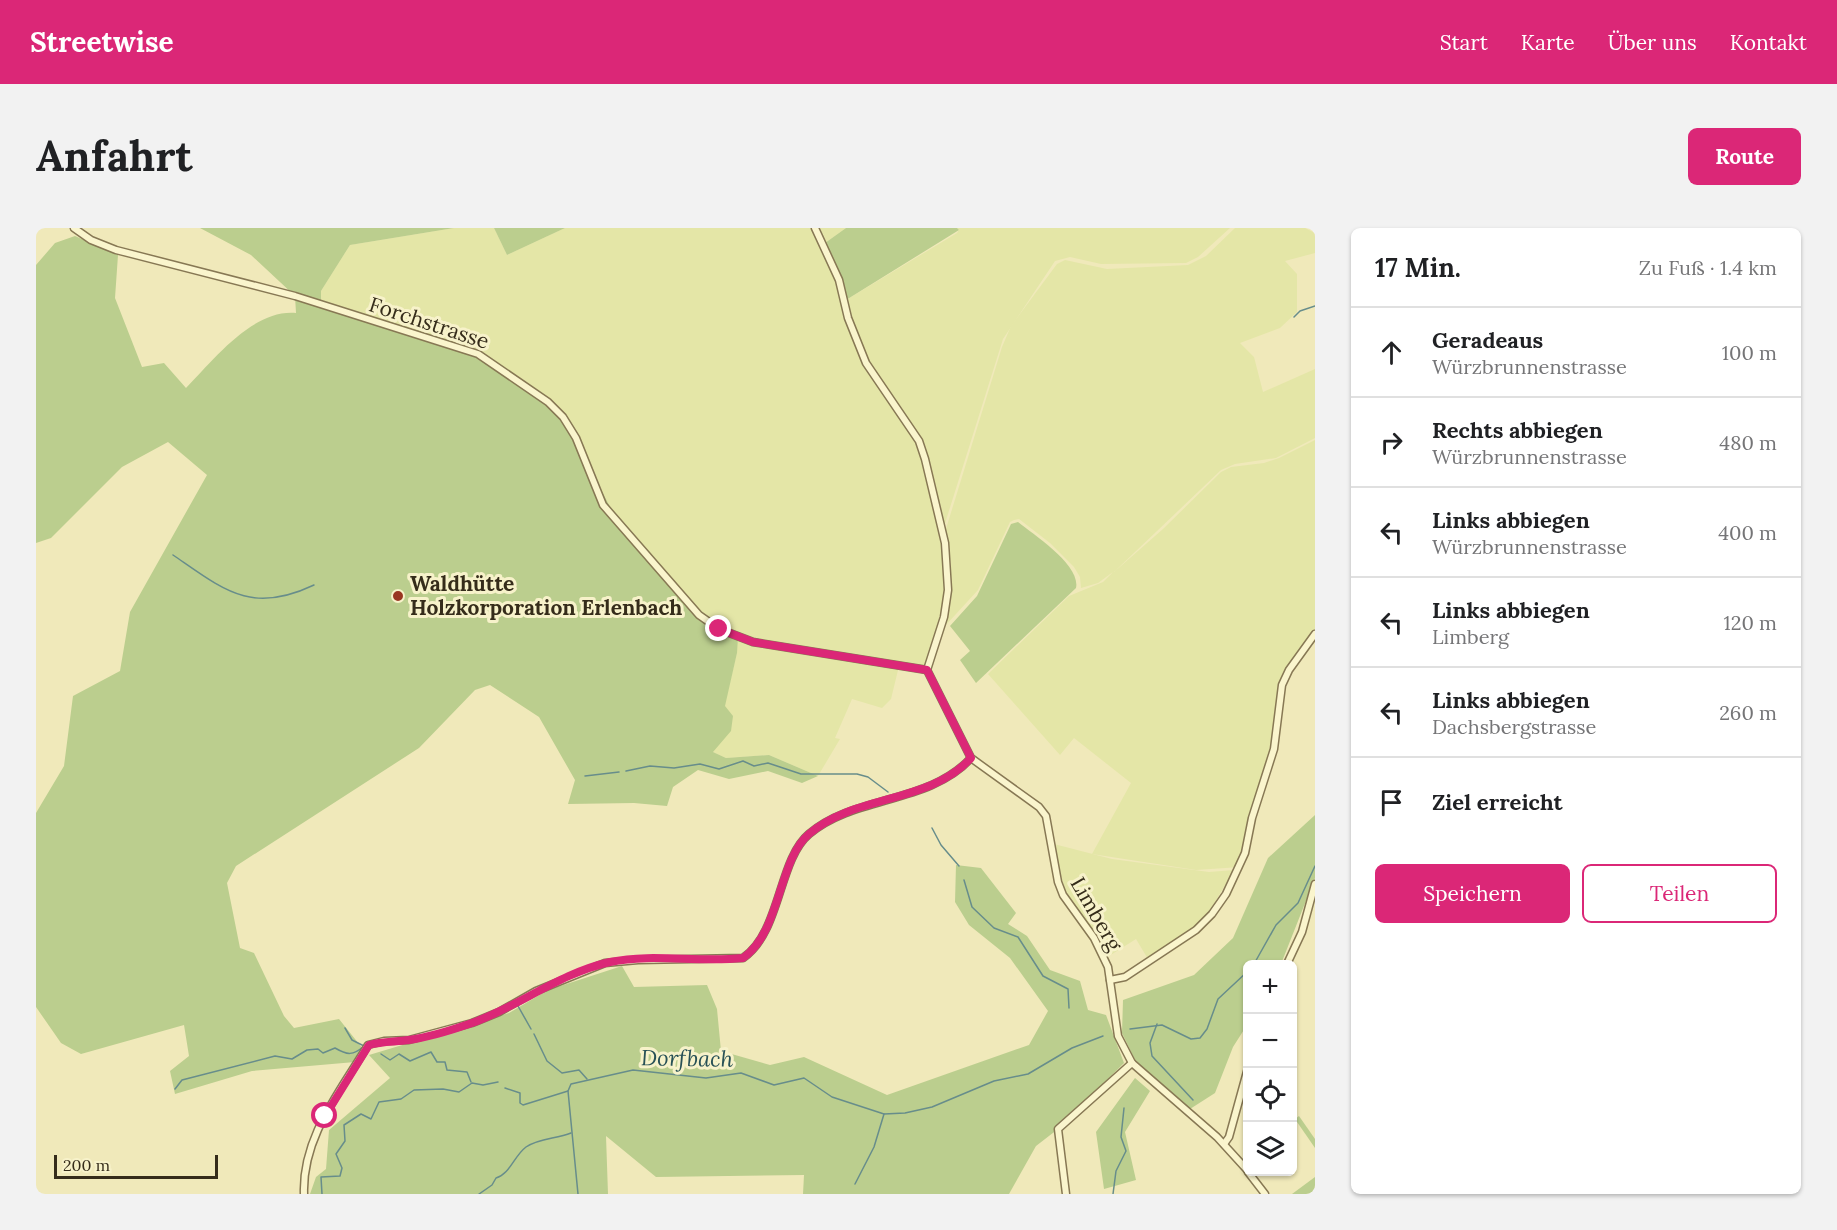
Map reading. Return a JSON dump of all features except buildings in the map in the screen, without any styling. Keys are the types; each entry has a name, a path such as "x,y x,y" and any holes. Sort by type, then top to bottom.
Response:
{"street":[{"name":"Forchstrasse","path":"74,228 91,240 116,250 295,296 381,325 462,347 495,363 548,402 563,417 576,438 603,505 699,615 719,629 753,642 927,670"},
{"path":"815,228 839,280 848,318 862,354 919,441 925,459 948,564 948,590 939,633 927,670"},
{"path":"1110,980 1125,977 1196,930 1212,914 1226,894 1245,853 1252,818 1274,749 1282,685 1289,670 1315,634"},
{"name":"Limberg","path":"927,670 971,758 1043,811 1048,824 1058,882 1102,953 1110,980 1118,1036 1132,1063"},
{"path":"304,1194 304,1174 309,1147 369,1045 384,1041 409,1040 472,1023 499,1012 536,991 606,963 638,960 743,958 755,950 763,935 797,849 807,835 850,812 940,781 971,758"},
{"path":"1289,960 1302,932 1315,884"},
{"path":"1066,1194 1058,1129 1132,1063 1224,1144 1243,1165"},
{"path":"1224,1144 1229,1137 1243,1086"},
{"path":"1251,1176 1264,1194"}],"green space":[{"path":"200,228 454,228 350,245 321,291 321,304 495,363 563,417 617,520 699,615 738,637 737,653 725,706 733,716 731,731 713,752 726,758 769,755 818,776 802,783 768,771 729,779 698,770 673,787 667,806 634,803 568,804 575,780 539,717 490,685 475,690 419,748 236,866 227,883 240,948 254,953 284,1016 294,1028 339,1019 363,1049 355,1062 252,1071 175,1094 170,1071 189,1056 184,1025 81,1054 61,1043 36,1007 36,813 64,766 73,696 120,671 130,612 207,475 168,442 122,467 51,538 36,543 36,265 55,243 75,236 118,255 115,298 142,367 164,363 186,388 222,350 250,327 280,314 296,313 295,296 251,255"},
{"path":"454,228 494,228 507,255 565,228 815,228 846,300 957,233 959,230 957,228 1230,228 1198,257 1186,263 1101,264 1070,257 1055,261 1003,339 942,533 948,590 927,670 899,666 891,699 882,708 852,699 835,738 840,739 818,776 769,755 726,758 713,752 737,653 699,615 617,520 563,417 495,363 321,305 321,291 350,245"},
{"path":"494,228 565,228 507,255"},
{"path":"818,228 846,228 825,243"},
{"path":"846,228 957,228 959,230 846,300 840,276 825,243"},
{"path":"1235,228 1305,228 1315,233 1315,253 1285,261 1297,274 1297,312 1280,328 1240,343 1254,357 1263,392 1315,369 1315,438 1276,458 1235,464 1221,470 1114,572 1163,529 1221,472 1231,467 1264,463 1279,458 1315,440 1315,634 1282,685 1277,733 1240,867 1196,870 1092,854 1131,783 1074,738 1060,755 988,674 1069,596 1103,582 1113,572 1098,583 1081,588 1080,577 1074,567 1050,543 1019,519 1014,520 1010,522 978,590 945,626 951,597 951,564 945,532 1002,347 1011,326 1057,264 1065,260 1107,269 1188,265 1206,256"},
{"path":"1018,522 1064,560 1076,579 1076,588 976,683 960,660 970,651 950,626 977,596 1011,524"},
{"path":"1315,815 1315,878 1283,960 1243,960 1243,1031 1233,1047 1215,1093 1190,1109 1136,1062 1122,1033 1123,1000 1194,975 1233,938 1268,858"},
{"path":"1054,844 1112,859 1209,872 1234,870 1208,914 1192,929 1148,959 1136,939 1109,956 1066,892 1055,857"},
{"path":"956,865 981,868 1016,913 1008,924 1027,936 1050,970 1080,981 1088,1010 1106,1015 1124,1063 1058,1129 1036,1146 1009,1194 803,1194 804,1175 656,1177 606,1136 608,1194 310,1194 316,1177 326,1169 329,1130 390,1078 369,1055 509,1013 548,990 622,966 634,987 707,985 717,1009 721,1051 770,1065 804,1057 887,1095 1029,1045 1048,1011 1010,958 969,925 955,902"},
{"path":"1135,1078 1150,1091 1125,1132 1136,1180 1104,1189 1096,1132"},
{"path":"1299,1116 1315,1139 1315,1148 1297,1122"},
{"path":"1315,1177 1315,1194 1292,1194"}],"waterway":[{"path":"1294,317 1300,311 1315,306"},
{"path":"173,555 223,588 255,598 273,598 292,594 314,585"},
{"path":"626,771 650,766 674,768 700,764 719,769 743,761 754,766 768,763 801,774 857,774 868,777 888,792"},
{"path":"585,776 619,772"},
{"path":"932,828 941,845 959,866"},
{"name":"Dorfbach","path":"1256,960 1276,925 1298,903 1315,866"},
{"path":"964,880 972,907 994,928 1018,937 1043,976 1068,989 1069,1008"},
{"name":"Dorfbach","path":"1130,1029 1162,1025 1191,1039 1200,1038 1207,1029 1218,999 1243,976"},
{"path":"518,1006 531,1029"},
{"path":"1157,1024 1150,1043 1152,1056 1193,1100"},
{"path":"175,1089 182,1080 275,1056 292,1059 307,1050 318,1049 323,1053 335,1048 347,1053 357,1052 364,1046 352,1040 345,1028"},
{"path":"534,1034 547,1061 562,1073 579,1070 587,1079"},
{"name":"Dorfbach","path":"578,1194 568,1091 571,1084 633,1070 706,1078 741,1073 774,1085 804,1078 832,1097 884,1114 905,1113 932,1107 994,1081 1028,1074 1072,1048 1103,1036"},
{"path":"381,1054 390,1060 399,1054 410,1061 431,1052 437,1062 445,1062 447,1070 467,1072 471,1082"},
{"path":"322,1194 321,1177 340,1176 342,1168 336,1154 345,1141 344,1125 361,1114 371,1119 379,1102 401,1099 414,1090 443,1089 459,1092 472,1083 483,1085 498,1082"},
{"path":"505,1088 520,1093 520,1103 523,1105 568,1091"},
{"path":"1113,1194 1116,1171 1126,1151 1121,1137 1124,1108"},
{"path":"855,1184 874,1147 884,1114"},
{"path":"479,1194 505,1173 526,1147 536,1142 571,1133"}],"place":[{"name":"Waldhütte Holzkorporation Erlenbach","path":"398,596"}],"route":[{"path":"325,1116 369,1045 384,1041 409,1040 472,1023 499,1012 536,991 618,960 743,958 755,950 763,935 797,849 807,835 827,822 850,812 940,781 966,764 971,758 927,670 753,642 719,629"}]}
